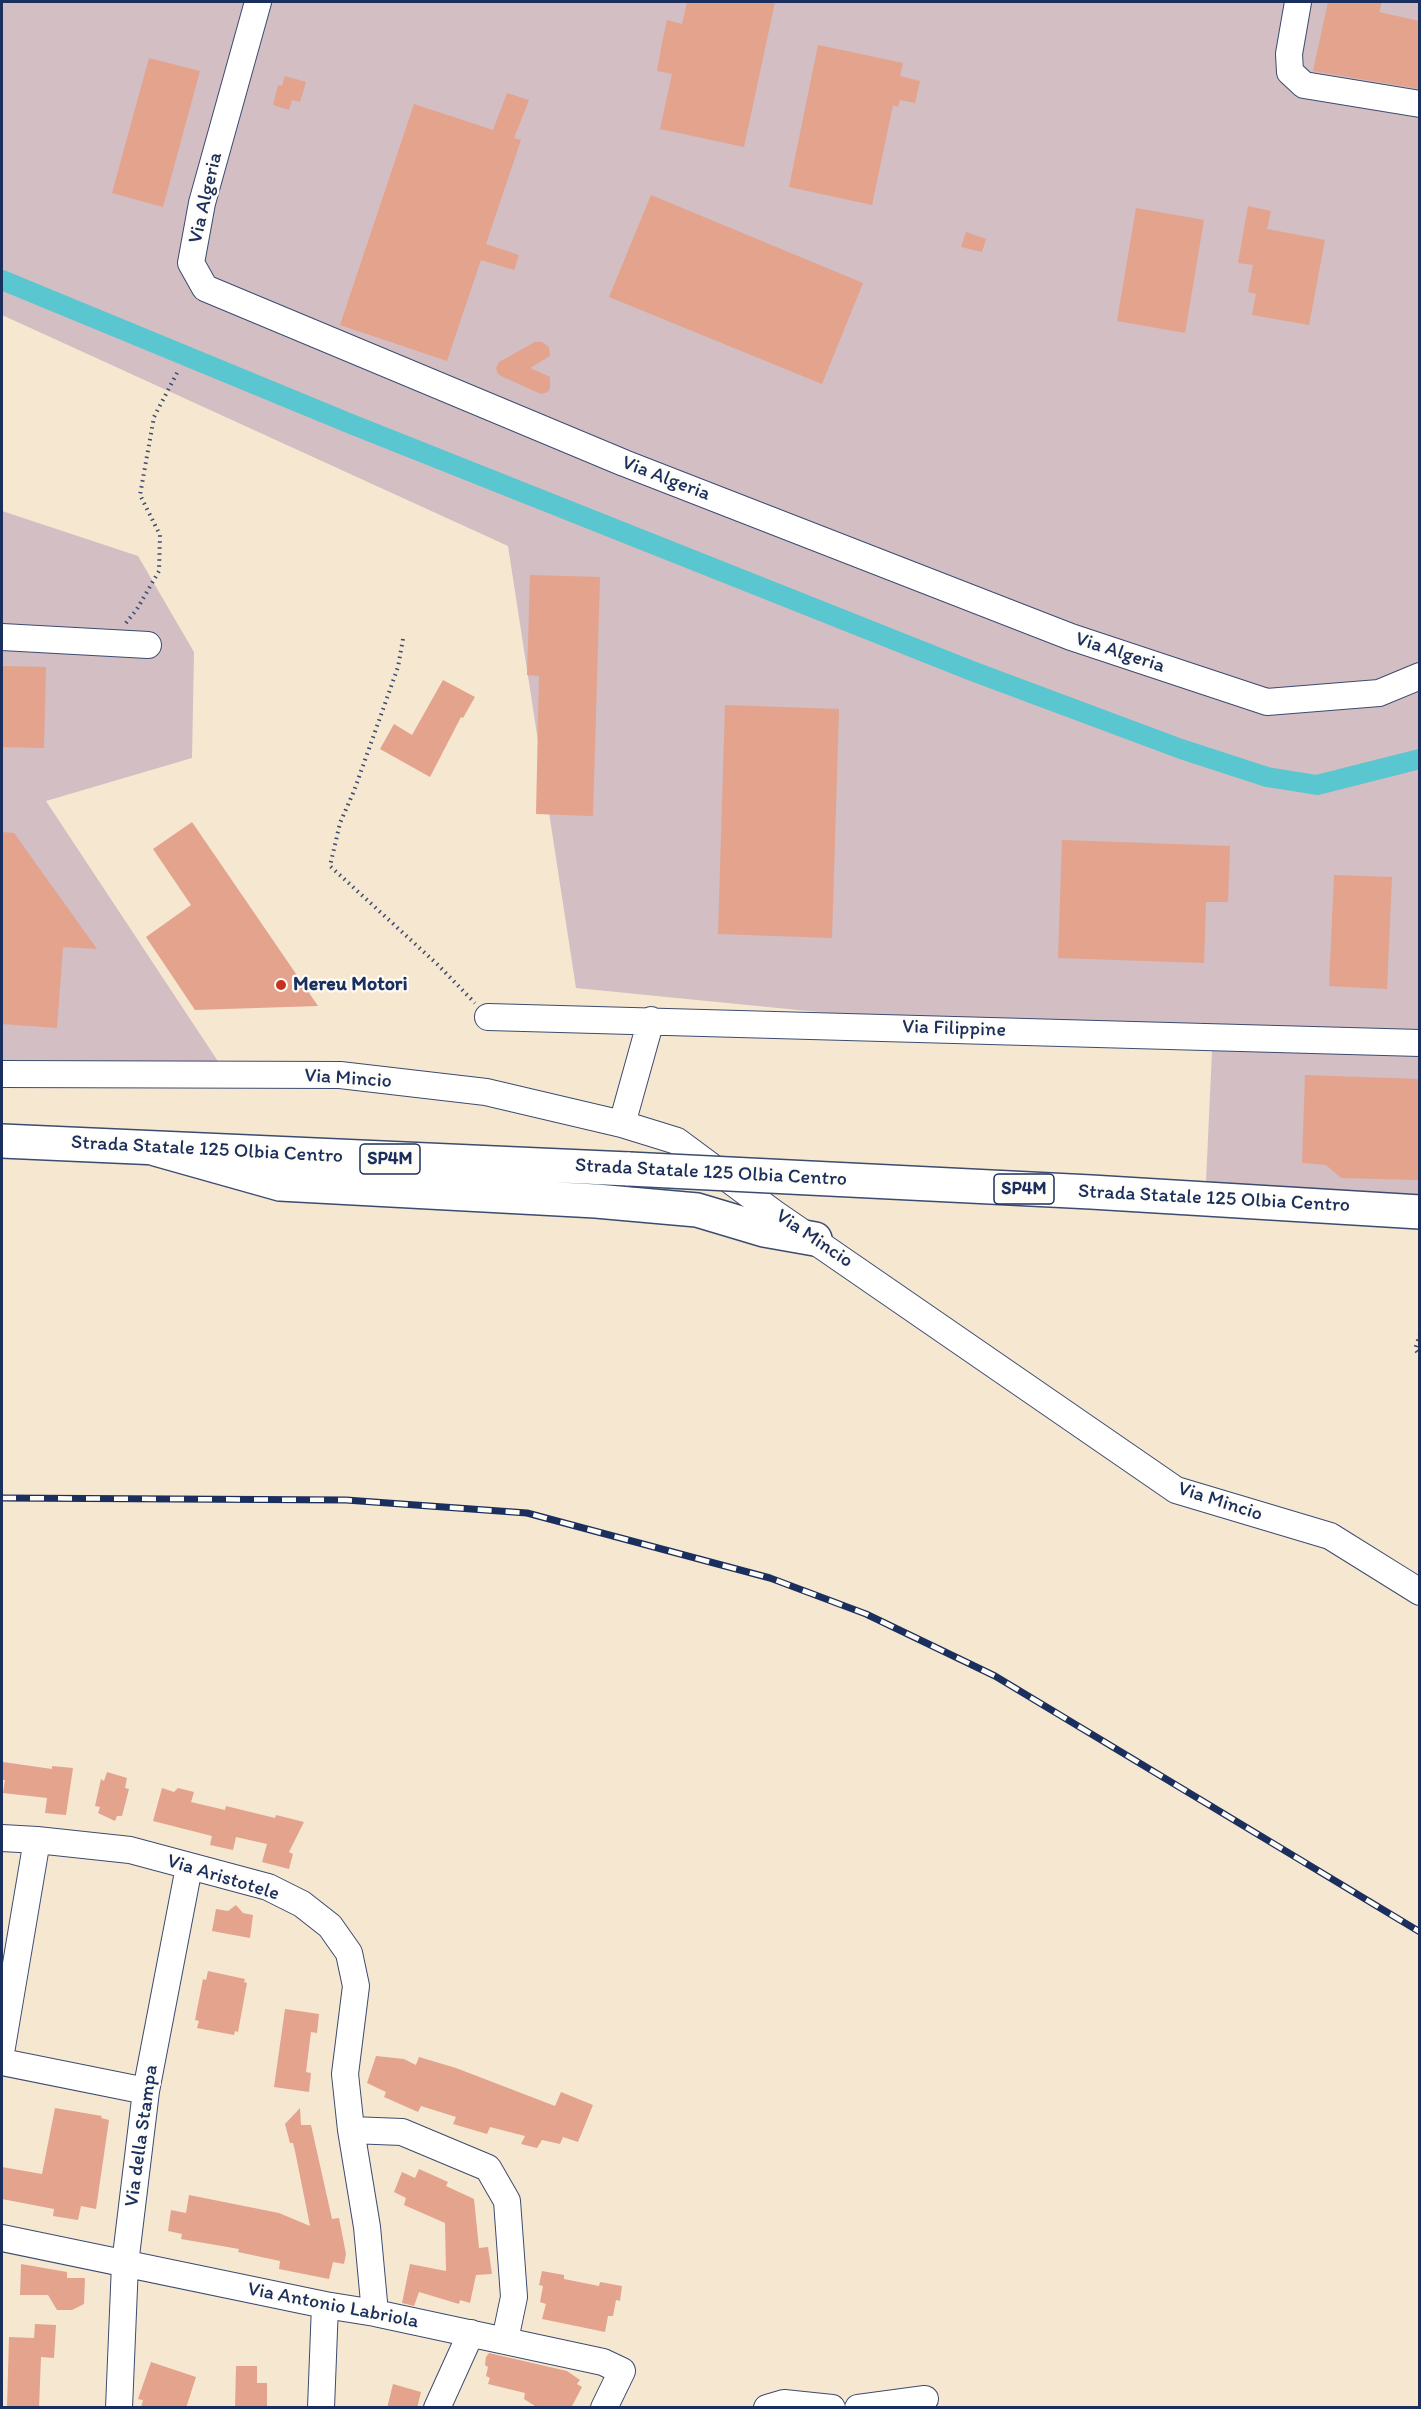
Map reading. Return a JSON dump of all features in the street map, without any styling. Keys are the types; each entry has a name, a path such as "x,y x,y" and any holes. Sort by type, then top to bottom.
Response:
{"main road":[{"name":"Strada Statale 125 Olbia Centro","path":"2,1141 629,1169 1419,1212"},
{"path":"152,1148 280,1184 584,1201 697,1210 764,1230 815,1239"}],"street":[{"name":"Via Algeria","path":"258,2 200,213 191,263 205,288 635,467 1071,637 1267,702 1378,693 1419,676"},
{"path":"1298,2 1289,54 1290,72 1304,86 1419,104"},
{"path":"2,637 148,645"},
{"name":"Via Filippine","path":"488,1017 1419,1043"},
{"path":"622,1124 651,1020"},
{"name":"Via Mincio","path":"2,1074 340,1075 486,1092 622,1124 677,1142 774,1213 815,1239 1176,1490 1330,1536 1419,1592"},
{"name":"Via Aristotele","path":"2,1838 130,1850 268,1887 302,1904 330,1926 349,1953 356,1986 345,2074 351,2130 367,2227 375,2313"},
{"path":"2,2047 37,1840"},
{"name":"Via della Stampa","path":"119,2408 125,2264 146,2091 189,1867"},
{"path":"2,2062 146,2091"},
{"path":"351,2130 402,2132 488,2168 507,2201 514,2297 505,2340"},
{"name":"Via Antonio Labriola","path":"2,2238 325,2305 375,2313 603,2362 622,2371 604,2408"},
{"path":"321,2408 325,2305"},
{"path":"437,2408 471,2333"},
{"path":"767,2408 784,2403 832,2408"},
{"path":"858,2408 923,2404"}],"path":[{"path":"110,643 136,609 159,571 160,535 140,495 154,417 178,370"},
{"path":"403,639 398,668 354,791 340,823 330,866 437,964 488,1017"},
{"path":"1419,1334 1415,1349 1419,1356"}],"shaded area":[{"path":"2,2 1419,2 1419,1195 1206,1182 1212,1051 576,988 508,546 2,315"},
{"path":"2,511 138,556 194,652 192,758 46,801 231,1081 2,1066"}],"building":[{"path":"687,2 775,2 744,147 660,129 672,74 657,71 662,43 667,20 682,24"},
{"path":"1328,2 1382,2 1379,12 1419,21 1419,89 1313,71"},
{"path":"818,45 903,63 900,76 920,81 915,103 900,100 898,107 893,105 872,205 789,187"},
{"path":"149,58 200,71 163,207 112,193"},
{"path":"285,76 306,82 300,102 292,100 289,110 273,105 278,85 282,86"},
{"path":"507,93 529,100 514,138 521,140 486,244 519,255 514,270 481,260 447,361 340,325 414,104 493,130"},
{"path":"651,195 863,283 822,384 609,297"},
{"path":"1248,206 1271,211 1267,229 1325,240 1309,325 1252,315 1256,294 1248,292 1253,265 1238,263"},
{"path":"1136,208 1204,220 1185,333 1117,321"},
{"path":"966,232 986,239 982,252 961,247"},
{"path":"535,342 542,342 549,347 550,356 530,368 550,377 548,392 541,394 501,376 496,368 499,362"},
{"path":"530,575 600,577 593,816 536,814 539,676 527,675"},
{"path":"2,666 46,667 44,748 2,747"},
{"path":"443,680 475,697 463,718 461,717 430,777 380,749 394,724 412,735"},
{"path":"725,705 839,709 832,938 718,934"},
{"path":"192,822 318,1006 195,1010 146,937 191,905 153,849"},
{"path":"2,832 14,833 97,949 63,947 57,1028 2,1024"},
{"path":"1062,840 1230,846 1228,902 1206,902 1204,963 1058,958"},
{"path":"1334,875 1392,877 1387,989 1329,986"},
{"path":"1305,1075 1419,1079 1419,1180 1341,1178 1326,1165 1302,1163"},
{"path":"3,1762 52,1769 52,1766 73,1768 66,1815 45,1813 47,1798 3,1793 5,1780 2,1780"},
{"path":"107,1772 127,1778 125,1788 129,1789 122,1816 117,1816 115,1821 98,1813 100,1807 95,1806 101,1779 104,1781"},
{"path":"162,1788 174,1792 178,1788 194,1792 191,1802 225,1810 226,1806 275,1818 276,1815 304,1822 289,1852 293,1854 289,1869 262,1862 267,1844 236,1837 233,1850 210,1845 212,1836 153,1821"},
{"path":"236,1905 243,1913 253,1915 250,1938 212,1931 216,1909 228,1911"},
{"path":"208,1971 245,1979 244,1982 247,1983 238,2032 235,2031 234,2035 197,2028 199,2021 195,2020 203,1979 206,1980"},
{"path":"285,2009 319,2014 317,2033 311,2032 306,2072 311,2073 309,2092 274,2087"},
{"path":"376,2056 404,2059 416,2065 419,2057 456,2068 555,2106 561,2092 593,2105 578,2142 563,2137 560,2144 542,2140 537,2148 521,2144 525,2136 490,2127 487,2134 453,2124 456,2117 421,2106 418,2112 384,2097 386,2092 367,2083"},
{"path":"55,2108 102,2116 101,2118 109,2120 96,2209 81,2206 78,2220 53,2216 54,2209 2,2199 2,2167 42,2174"},
{"path":"300,2108 301,2125 311,2125 332,2219 339,2218 346,2254 344,2264 333,2262 329,2279 279,2269 280,2261 238,2252 239,2249 181,2239 182,2234 168,2231 171,2210 186,2213 189,2195 279,2213 310,2226 295,2151 293,2143 290,2143 285,2124"},
{"path":"419,2169 448,2182 446,2186 474,2199 479,2248 488,2247 492,2274 476,2275 470,2303 460,2300 459,2304 419,2292 414,2306 402,2303 410,2264 446,2271 445,2223 404,2205 406,2198 394,2192 402,2172 415,2178"},
{"path":"21,2264 67,2272 67,2278 85,2278 84,2304 72,2310 57,2310 48,2295 20,2295"},
{"path":"542,2271 564,2275 564,2279 599,2286 600,2282 622,2286 620,2301 616,2300 613,2316 608,2316 605,2332 542,2319 546,2304 540,2302 543,2286 539,2285"},
{"path":"35,2324 56,2325 54,2358 41,2357 39,2408 7,2408 9,2337 34,2338"},
{"path":"489,2353 567,2371 580,2380 577,2384 582,2387 571,2408 538,2408 524,2399 525,2393 488,2384 490,2378 486,2376 488,2367 485,2365"},
{"path":"151,2362 196,2377 186,2408 141,2408 143,2400 138,2399"},
{"path":"236,2366 257,2366 257,2383 267,2383 267,2408 235,2408"},
{"path":"393,2384 421,2392 417,2408 387,2408"}],"waterway":[{"path":"2,280 351,424 972,671 1181,749 1267,777 1317,785 1420,759"}],"railway":[{"path":"2,1498 346,1500 527,1513 770,1578 866,1614 995,1676 1420,1932"}],"place":[{"name":"Mereu Motori","path":"281,985"}]}
